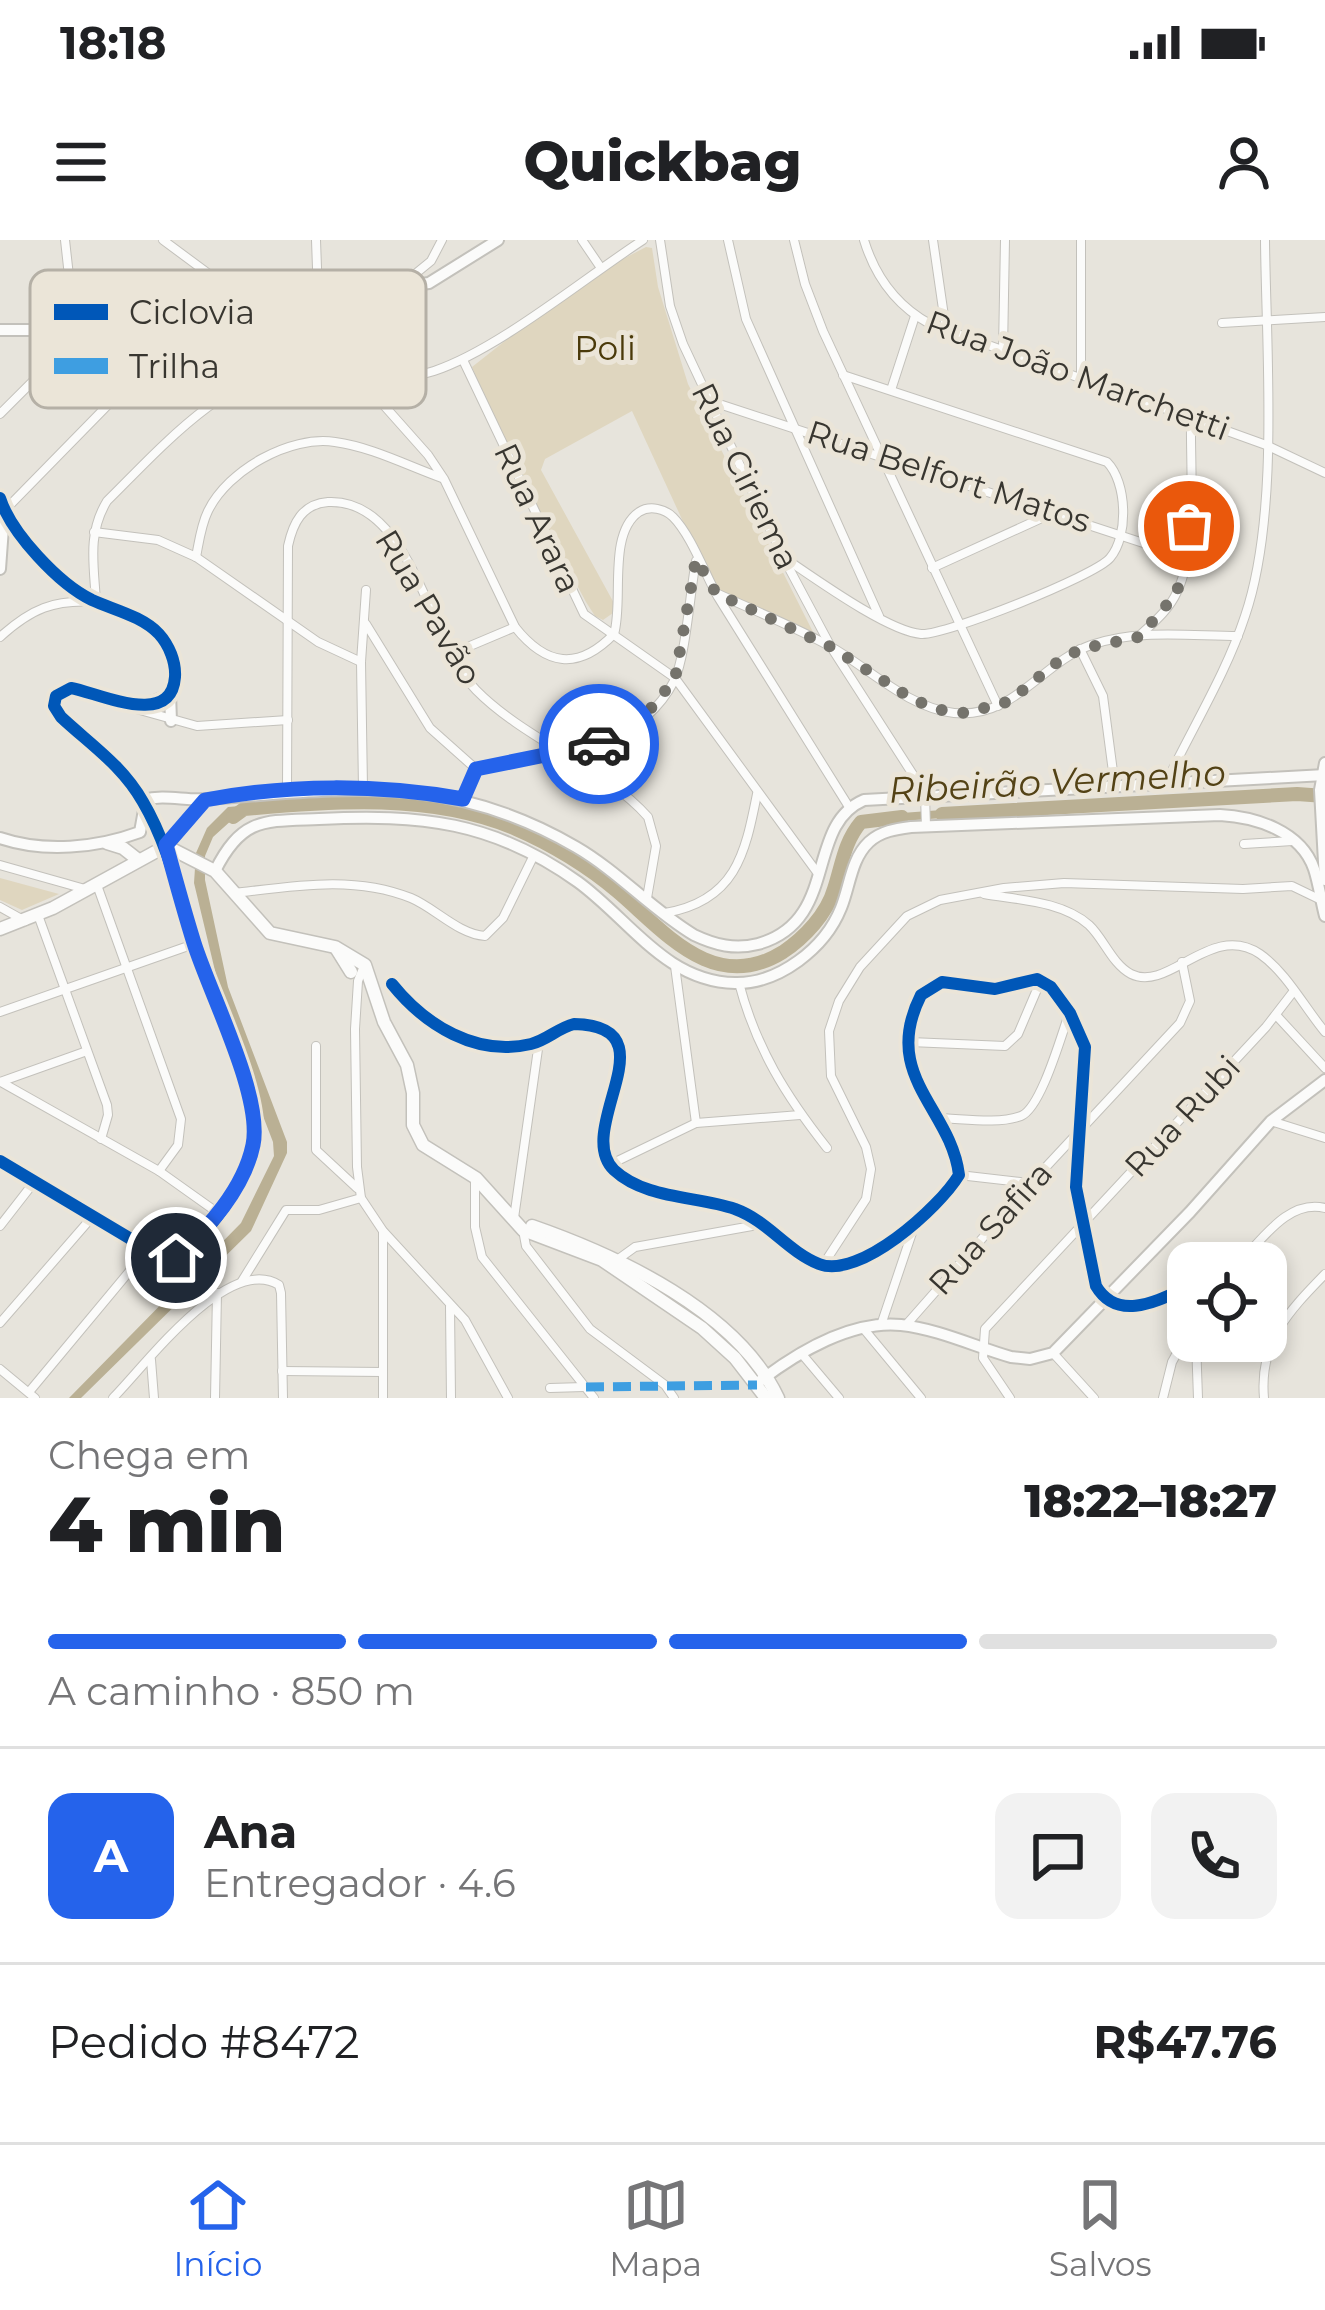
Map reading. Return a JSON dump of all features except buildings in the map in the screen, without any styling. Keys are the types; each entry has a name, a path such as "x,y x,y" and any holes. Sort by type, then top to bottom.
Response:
{"main road":[{"path":"426,281 442,277 498,240"},
{"path":"2,504 21,536 72,588 147,624 160,636 175,666 171,721"},
{"path":"0,569 2,504"},
{"path":"2,542 21,536"},
{"path":"170,693 156,702 122,705 71,688 54,700 61,717 107,755 142,800 166,845 211,868 276,936 335,947 365,965 384,1022 411,1075 416,1136 423,1145 476,1178 519,1224 621,1266 711,1321 768,1375 778,1398"},
{"path":"142,800 363,788 463,799 578,848 705,940 732,947 778,936 793,925 807,908 835,830 849,807 873,798 1115,789 1324,771 1320,804 1325,880"},
{"path":"0,838 49,847 107,843 143,828 142,800"},
{"path":"0,929 32,918 166,845 205,800"},
{"path":"211,868 238,833 264,822 376,816 434,819 487,833 534,855 582,885 675,966 739,983 778,972 822,939 839,914 859,853 870,841 895,829 1220,815 1260,820 1293,841 1312,863 1325,916"},
{"path":"107,843 137,859"},
{"path":"335,947 351,972"},
{"path":"763,1394 760,1380 801,1353 881,1324 906,1325 1021,1359 1053,1353 1271,1121 1325,1080"},
{"path":"621,1266 722,1345 763,1394"},
{"path":"722,1345 739,1349 768,1375"}],"street":[{"path":"64,240 68,270"},
{"path":"163,240 203,270"},
{"path":"316,240 317,270"},
{"path":"420,270 442,240"},
{"path":"582,240 601,268"},
{"path":"426,373 464,360 643,240"},
{"name":"Rua Ciriema","path":"660,240 674,319 710,401 831,647 925,798 926,825"},
{"path":"728,240 746,320 879,617"},
{"path":"794,240 805,284 843,375 998,706"},
{"name":"Rua João Marchetti","path":"864,240 877,273 915,316 946,332 1082,376 1325,473"},
{"path":"933,240 946,332"},
{"path":"1004,350 1005,240"},
{"path":"1081,240 1082,376"},
{"path":"1165,784 1238,636 1254,586 1266,446 1265,240"},
{"path":"891,390 915,316"},
{"path":"1222,323 1325,317"},
{"name":"Rua Arara","path":"464,360 584,614 675,679 820,876"},
{"path":"783,557 879,617 916,633 934,634 1100,566 1114,553 1121,532 1120,481 1107,462 843,375"},
{"path":"0,414 30,384"},
{"name":"Rua Belfort Matos","path":"710,401 1186,556"},
{"path":"2,504 102,408"},
{"path":"0,637 44,605 96,602 94,532 107,501 209,408"},
{"path":"388,408 444,479 515,627 534,649 556,659 594,653 614,634 620,604 619,557 638,514 648,508 671,516 849,807"},
{"path":"1139,637 1177,593 1186,556 1190,419"},
{"path":"196,557 212,504 237,478 286,447 309,441 338,442 444,479"},
{"name":"Rua Pavão","path":"287,790 287,552 296,521 313,505 340,503 376,520 396,542 451,654 472,685 636,806 651,823 656,846 647,898"},
{"path":"932,568 1056,512"},
{"path":"94,532 158,539 196,557 318,642 361,662"},
{"path":"476,769 560,754 626,732 675,679 696,559"},
{"path":"363,788 361,662 366,590"},
{"path":"716,593 831,647 931,707 966,713 1019,696 1053,665 1080,649 1139,637 1238,636"},
{"path":"364,620 430,728 476,769"},
{"path":"451,654 515,627"},
{"path":"1080,649 1108,716 1115,789"},
{"path":"122,705 171,721 214,726 288,720"},
{"path":"463,799 476,769"},
{"path":"664,913 708,898 730,877 746,848 757,794"},
{"path":"1244,844 1293,841"},
{"path":"0,1161 161,1257 178,1256 218,1213 243,1174 253,1145 254,1123 166,845"},
{"path":"233,893 354,884 415,900 463,929 485,936 503,918 534,855"},
{"path":"0,865 92,887 128,967 182,1119 178,1145 159,1171"},
{"path":"823,1265 861,1208 871,1176 866,1147 831,1076 827,1048 833,1017 860,967 897,924 931,903 1064,883 1230,889 1292,886 1321,900"},
{"path":"976,893 1065,910 1089,926 1120,965 1136,976 1156,974 1221,946 1243,946 1264,957 1325,1032"},
{"path":"0,908 32,918 65,989 107,1105 101,1139"},
{"path":"0,1012 194,944"},
{"path":"353,955 360,1194"},
{"name":"Rua Safira","path":"906,1325 1186,1015 1190,992 1182,962"},
{"path":"357,989 365,965"},
{"path":"675,966 696,1124"},
{"path":"910,1042 1010,1044 1041,980"},
{"path":"392,984 413,1010 450,1034 507,1045 539,1042 566,1026 584,1024 604,1032 617,1046 621,1071 601,1132 609,1165 638,1185 723,1206 765,1224 802,1255 842,1267 937,1205 958,1175 953,1150 912,1073 910,1042 917,1003 930,986 948,982 995,989 1041,980 1070,1013 1086,1054 1076,1132 1076,1187 1093,1277 1106,1299 1139,1307 1167,1296"},
{"path":"739,983 761,1051 827,1148"},
{"name":"Rua Rubi","path":"981,1348 986,1329 1293,992"},
{"path":"935,1118 1027,1113 1070,1013"},
{"path":"1276,1015 1325,1067"},
{"path":"539,1042 519,1224 526,1246 590,1329 664,1385 674,1398"},
{"path":"316,1046 317,1152 360,1194 382,1231 473,1333 508,1398"},
{"path":"0,1082 87,1051"},
{"path":"0,1082 159,1171 218,1213"},
{"path":"609,1165 696,1124 800,1114"},
{"path":"1271,1121 1325,1138"},
{"path":"958,1175 1031,1183"},
{"path":"476,1178 475,1227 482,1257 595,1398"},
{"path":"0,1226 35,1180"},
{"path":"241,1283 286,1210 319,1210 360,1194"},
{"path":"1260,1242 1292,1211 1306,1205 1325,1208"},
{"path":"0,1323 93,1216"},
{"path":"881,1324 915,1222"},
{"path":"621,1266 646,1245 765,1224"},
{"path":"382,1231 383,1398"},
{"path":"0,1369 32,1395 148,1249"},
{"path":"1264,1398 1264,1364 1272,1338 1290,1310 1325,1274"},
{"path":"113,1398 217,1293 269,1279 280,1286 283,1398"},
{"path":"215,1398 217,1293"},
{"path":"450,1306 451,1398"},
{"path":"863,1328 921,1398"},
{"path":"981,1348 986,1365 1010,1398"},
{"path":"801,1353 839,1398"},
{"path":"1053,1353 1094,1398"},
{"path":"152,1360 154,1398"},
{"path":"1163,1398 1174,1362"},
{"path":"1196,1362 1198,1398"},
{"path":"282,1372 383,1372"},
{"path":"550,1388 586,1387"}],"green space":[{"name":"Poli","path":"652,248 658,287 688,384 814,634 716,593 632,411 545,459 541,470 615,605 603,620 586,602 513,466 472,367 581,281"},
{"path":"0,878 59,894 22,910 0,900"}],"shaded area":[{"path":"228,807 244,809 213,837 205,856 205,880 228,987 287,1142 287,1153 251,1231 81,1398 69,1398 241,1223 274,1156 273,1142 228,1025 194,883 196,853 207,828"}],"waterway":[{"name":"Ribeirão Vermelho","path":"942,814 1325,796"},
{"name":"Ribeirão Vermelho","path":"233,817 244,809 346,802 416,805 484,817 529,835 582,865 692,953 735,966 783,952 814,925 831,898 847,846 861,822 902,817"},
{"name":"Ribeirão Vermelho","path":"902,817 942,814"}],"marked path":[{"path":"586,1387 757,1385"}],"cycle path":[{"path":"0,498 14,526 51,570 92,600 152,628 171,654 175,677 171,693 161,701 132,704 71,688 56,696 54,706 126,777 152,819 243,1070 254,1119 250,1156 235,1190 200,1236 174,1259 161,1257 0,1161"},
{"path":"392,984 436,1024 472,1042 511,1047 531,1044 574,1024 603,1029 617,1042 620,1060 604,1130 604,1152 614,1170 656,1192 735,1209 797,1252 819,1264 836,1266 876,1252 896,1238 959,1175 944,1130 913,1070 911,1023 921,995 942,982 995,989 1037,979 1051,987 1070,1013 1085,1047 1076,1187 1096,1286 1105,1297 1127,1306 1167,1296"}],"way so far":[{"path":"599,744 638,724 675,679 696,559 716,593 831,647 914,700 966,713 1010,701 1080,649 1139,637 1177,593 1189,526"}],"route":[{"path":"176,1258 234,1190 248,1163 254,1123 166,845 205,800 316,788 408,791 463,799 476,769 599,744"}]}
